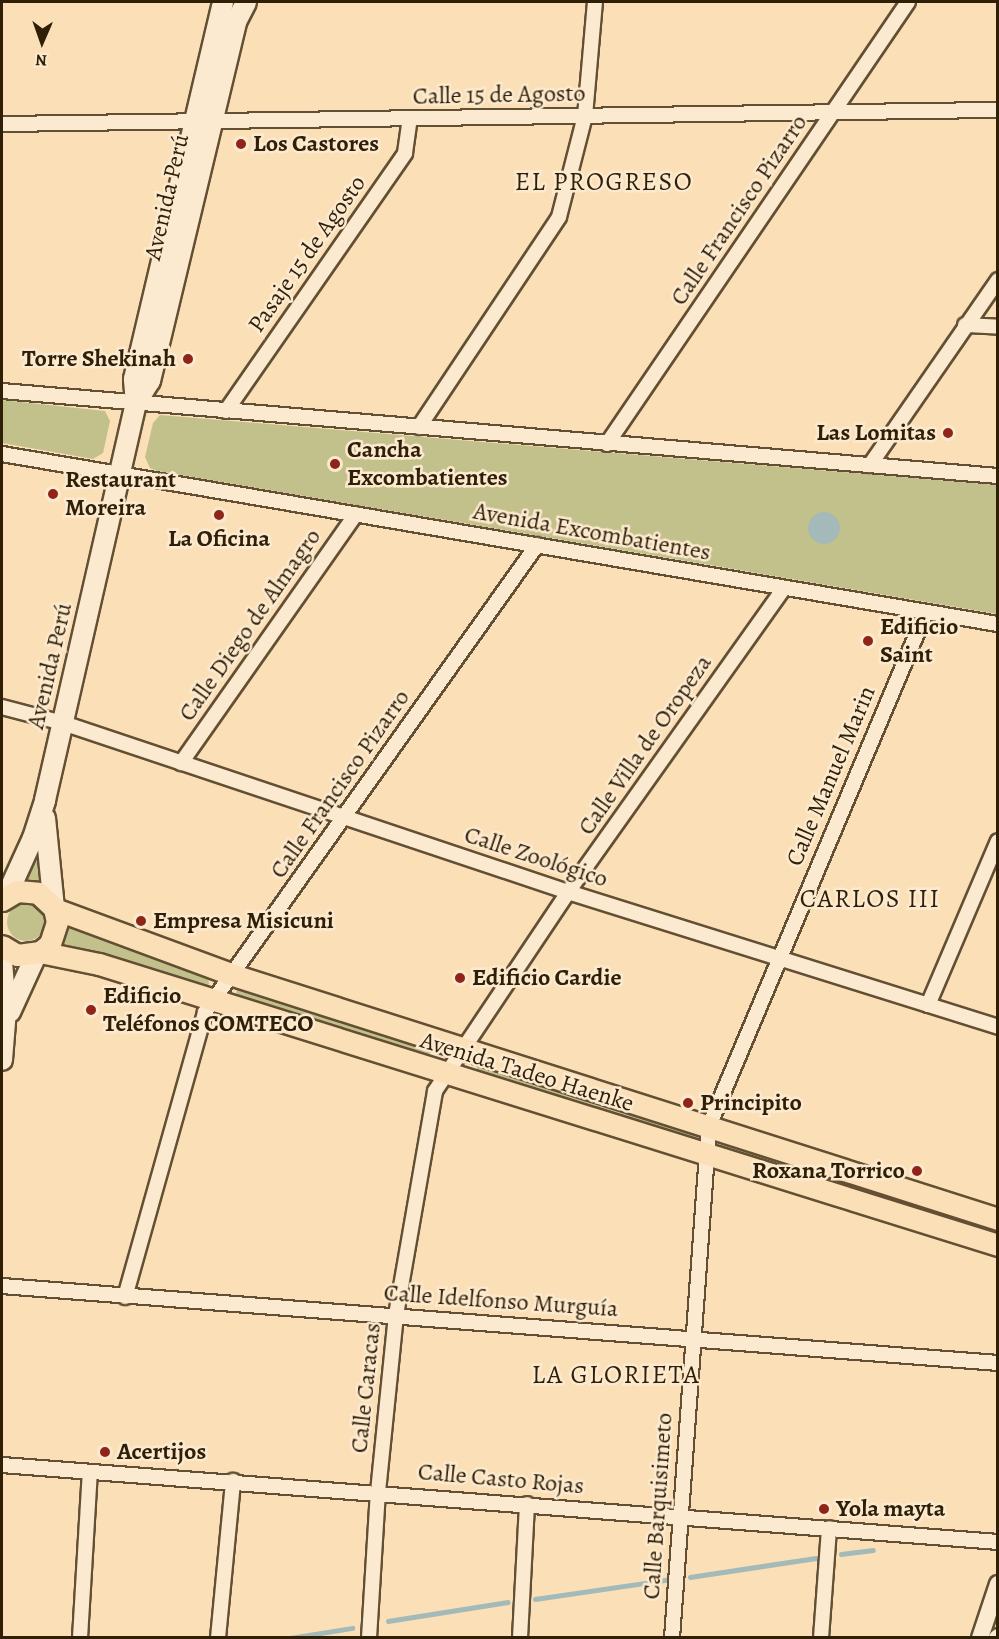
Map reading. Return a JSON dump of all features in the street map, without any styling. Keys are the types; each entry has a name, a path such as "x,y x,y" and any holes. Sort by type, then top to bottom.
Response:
{"main road":[{"name":"Avenida Perú","path":"203,121 223,2"},
{"name":"Avenida Perú","path":"4,897 33,838 45,800 136,403 134,379 203,121 236,22 246,2"},
{"name":"Avenida Perú","path":"45,800 54,909"},
{"name":"Avenida Tadeo Haenke","path":"4,897 28,890 38,893 54,909 233,975 998,1219"},
{"path":"5,1026 15,996 39,952 56,934 54,909"},
{"name":"Avenida Tadeo Haenke","path":"2,946 17,955 39,952 80,959 998,1245"},
{"path":"2,962 5,1026 2,1060"}],"street":[{"path":"419,427 559,217 585,116 595,2"},
{"name":"Calle Francisco Pizarro","path":"607,444 908,2"},
{"name":"Calle 15 de Agosto","path":"2,124 998,110"},
{"name":"Pasaje 15 de Agosto","path":"226,411 405,153 410,118"},
{"path":"870,465 998,280"},
{"path":"965,325 998,327"},
{"path":"2,391 998,476"},
{"name":"Avenida Excombatientes","path":"2,454 998,624"},
{"name":"Calle Diego de Almagro","path":"180,763 356,514"},
{"name":"Calle Francisco Pizarro","path":"125,1297 205,1012 537,545"},
{"name":"Calle Villa de Oropeza","path":"461,1046 784,588"},
{"name":"Calle Manuel Marin","path":"709,1126 778,956 926,612"},
{"name":"Calle Zoológico","path":"2,707 63,723 568,892 778,956 998,1027"},
{"path":"928,1005 998,841"},
{"name":"Calle Caracas","path":"369,1638 378,1492 396,1316 435,1091 443,1073 461,1046"},
{"name":"Calle Barquisimeto","path":"672,1638 709,1126"},
{"name":"Calle Idelfonso Murguía","path":"2,1286 998,1363"},
{"name":"Calle Casto Rojas","path":"2,1466 378,1492 998,1542"},
{"path":"80,1638 90,1472"},
{"path":"218,1638 233,1482"},
{"path":"520,1638 527,1504"},
{"path":"821,1638 829,1528"},
{"path":"980,1638 998,1584"}],"shaded area":[{"path":"2,400 105,411 110,421 103,453 93,459 2,443"},
{"path":"160,415 997,485 997,614 157,471 150,468 145,457 153,423"},
{"path":"36,842 41,866 46,885 20,880"},
{"path":"26,903 40,908 45,922 40,936 26,941 12,936 7,922 12,908"},
{"path":"69,925 208,974 209,984 204,987 63,947"},
{"path":"242,987 433,1048 433,1052 424,1056 236,997 237,988"},
{"path":"479,1063 699,1133 699,1137 696,1141 475,1073"},
{"path":"723,1141 989,1226 987,1232 723,1148 720,1146"}],"water":[{"path":"824,512 836,516 840,528 836,540 824,544 812,540 808,528 812,516"}],"waterway":[{"path":"841,1554 873,1550"},
{"path":"690,1577 816,1558"},
{"path":"535,1599 666,1580"},
{"path":"388,1621 508,1602"},
{"path":"290,1638 352,1628"}],"place":[{"name":"Los Castores","path":"241,144"},
{"name":"Torre Shekinah","path":"188,359"},
{"name":"Las Lomitas","path":"948,433"},
{"name":"Cancha Excombatientes","path":"335,464"},
{"name":"Restaurant Moreira","path":"53,494"},
{"name":"La Oficina","path":"219,515"},
{"name":"Edificio Saint","path":"868,641"},
{"name":"Empresa Misicuni","path":"141,921"},
{"name":"Edificio Cardie","path":"460,978"},
{"name":"Edificio Teléfonos COMTECO","path":"91,1010"},
{"name":"Principito","path":"688,1103"},
{"name":"Roxana Torrico","path":"917,1171"},
{"name":"Acertijos","path":"105,1452"},
{"name":"Yola mayta","path":"824,1509"}],"district":[{"name":"EL PROGRESO","path":"604,182"},
{"name":"CARLOS III","path":"870,899"},
{"name":"LA GLORIETA","path":"616,1375"}]}
